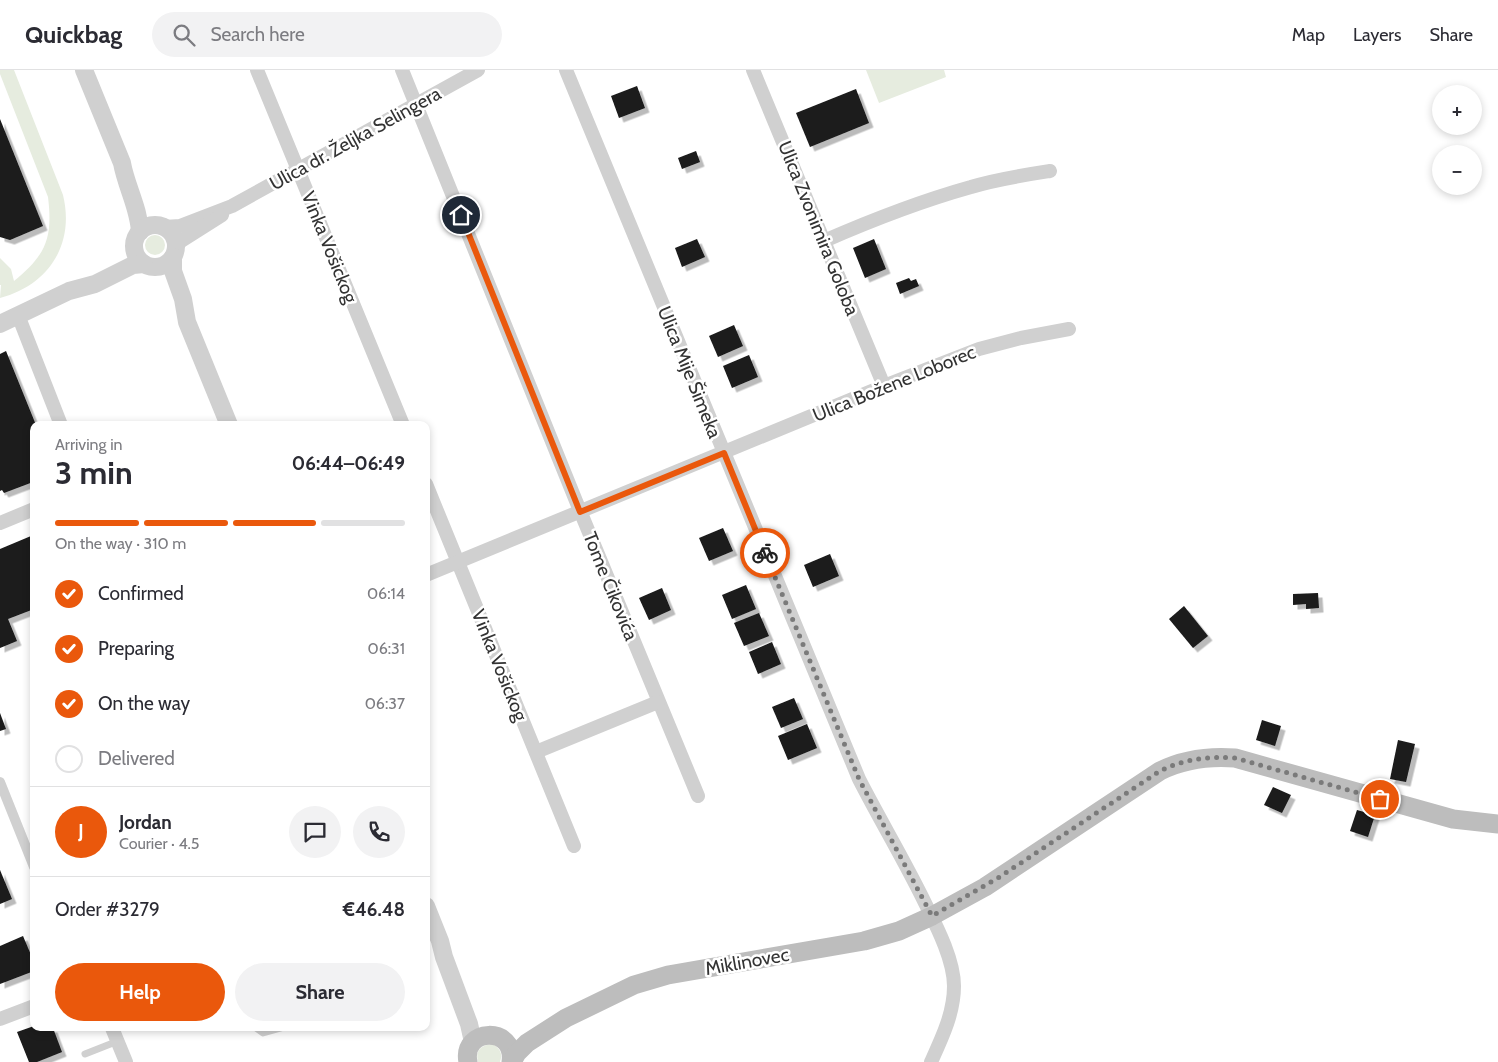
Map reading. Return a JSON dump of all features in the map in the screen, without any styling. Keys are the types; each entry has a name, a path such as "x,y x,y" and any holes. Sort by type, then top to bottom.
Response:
{"main road":[{"name":"Miklinovec","path":"511,1062 527,1044 566,1018 619,991 651,979 864,941 899,930 932,916 1000,877 1160,771 1175,764 1191,760 1212,756 1235,758 1453,819 1498,824"},
{"name":"Miklinovec","path":"468,1056 484,1036 523,1035 551,1022 566,1018"},
{"path":"499,1037 508,1044 511,1050 511,1062"}],"street":[{"path":"84,70 122,163 133,180 150,215 173,235 175,252 173,270 183,300 187,322 227,421"},
{"name":"Vinka Vošickog","path":"257,70 401,421"},
{"name":"Tome Čikovića","path":"402,70 580,512 698,796"},
{"name":"Ulica dr. Željka Selingera","path":"161,226 180,226 232,206 478,70"},
{"name":"Ulica Mije Šimeka","path":"566,70 859,779 932,916"},
{"name":"Ulica Zvonimira Goloba","path":"753,70 884,386"},
{"path":"122,163 125,179 140,224 136,255 166,284 172,302 187,322"},
{"path":"824,241 903,209 972,187 1050,171"},
{"name":"Ulica dr. Željka Selingera","path":"175,252 181,241 217,219 232,206"},
{"path":"0,324 69,291 118,262 130,251 137,237 145,228 161,226"},
{"path":"69,291 95,284 133,265 165,265 175,252"},
{"path":"18,315 59,421"},
{"name":"Ulica Božene Loborec","path":"430,573 884,386 979,349 1021,338 1069,329"},
{"name":"Vinka Vošickog","path":"430,494 574,846"},
{"path":"0,523 30,511"},
{"path":"536,752 658,702"},
{"path":"0,782 30,857"},
{"path":"430,916 469,1024 468,1056"},
{"path":"931,1062 948,1021 953,1002 954,984 947,952 932,916"},
{"path":"440,941 458,968 481,1022 486,1029 499,1037"},
{"path":"0,1019 30,1008"},
{"path":"115,1034 126,1062"}],"lane":[{"path":"85,1054 115,1034"}],"shaded area":[{"path":"0,70 14,70 63,195 66,213 65,230 61,246 45,273 17,292 0,298 0,258 11,269 14,281 25,272 34,263 45,245 48,235 49,211 48,197"},
{"path":"866,70 944,70 946,77 879,103"},
{"path":"151,235 159,235 165,241 165,249 159,255 151,255 145,249 145,241"},
{"path":"493,1044 500,1052 500,1062 478,1062 478,1051 482,1047"}],"building":[{"path":"637,86 645,108 619,118 611,96"},
{"path":"856,89 869,123 810,147 796,113"},
{"path":"0,119 43,226 10,240 0,237"},
{"path":"696,151 700,162 682,169 678,158"},
{"path":"697,239 705,257 682,267 675,248"},
{"path":"874,239 886,269 865,278 853,248"},
{"path":"909,278 911,281 916,279 919,286 900,294 896,283"},
{"path":"734,325 743,346 718,357 709,336"},
{"path":"6,351 34,421 30,421 30,483 4,493 2,490 0,491 0,354"},
{"path":"749,355 758,377 732,388 723,366"},
{"path":"723,528 733,551 709,561 699,538"},
{"path":"30,536 30,611 8,619 17,641 0,648 0,549"},
{"path":"830,554 839,576 813,587 804,565"},
{"path":"746,585 756,609 732,619 722,595"},
{"path":"662,588 671,610 649,620 639,598"},
{"path":"1318,593 1319,608 1306,609 1306,604 1293,605 1293,594"},
{"path":"1184,606 1208,636 1193,648 1169,619"},
{"path":"759,613 769,636 744,646 734,623"},
{"path":"772,642 781,664 758,674 749,652"},
{"path":"794,698 803,719 781,728 772,707"},
{"path":"0,713 6,729 0,731"},
{"path":"1262,720 1281,726 1275,746 1256,740"},
{"path":"807,724 817,748 788,760 778,736"},
{"path":"1398,740 1415,744 1406,782 1390,779"},
{"path":"1273,787 1291,795 1282,813 1264,805"},
{"path":"1357,810 1375,815 1368,837 1350,831"},
{"path":"0,870 12,899 0,904"},
{"path":"23,936 30,953 30,973 0,984 0,946"},
{"path":"30,1027 30,1031 54,1031 62,1052 37,1062 29,1062 17,1032"}],"way so far":[{"path":"765,553 859,779 932,916 985,887 1160,771 1175,764 1212,756 1235,758 1380,799"}],"route":[{"path":"461,215 580,512 724,453 765,553"}]}
